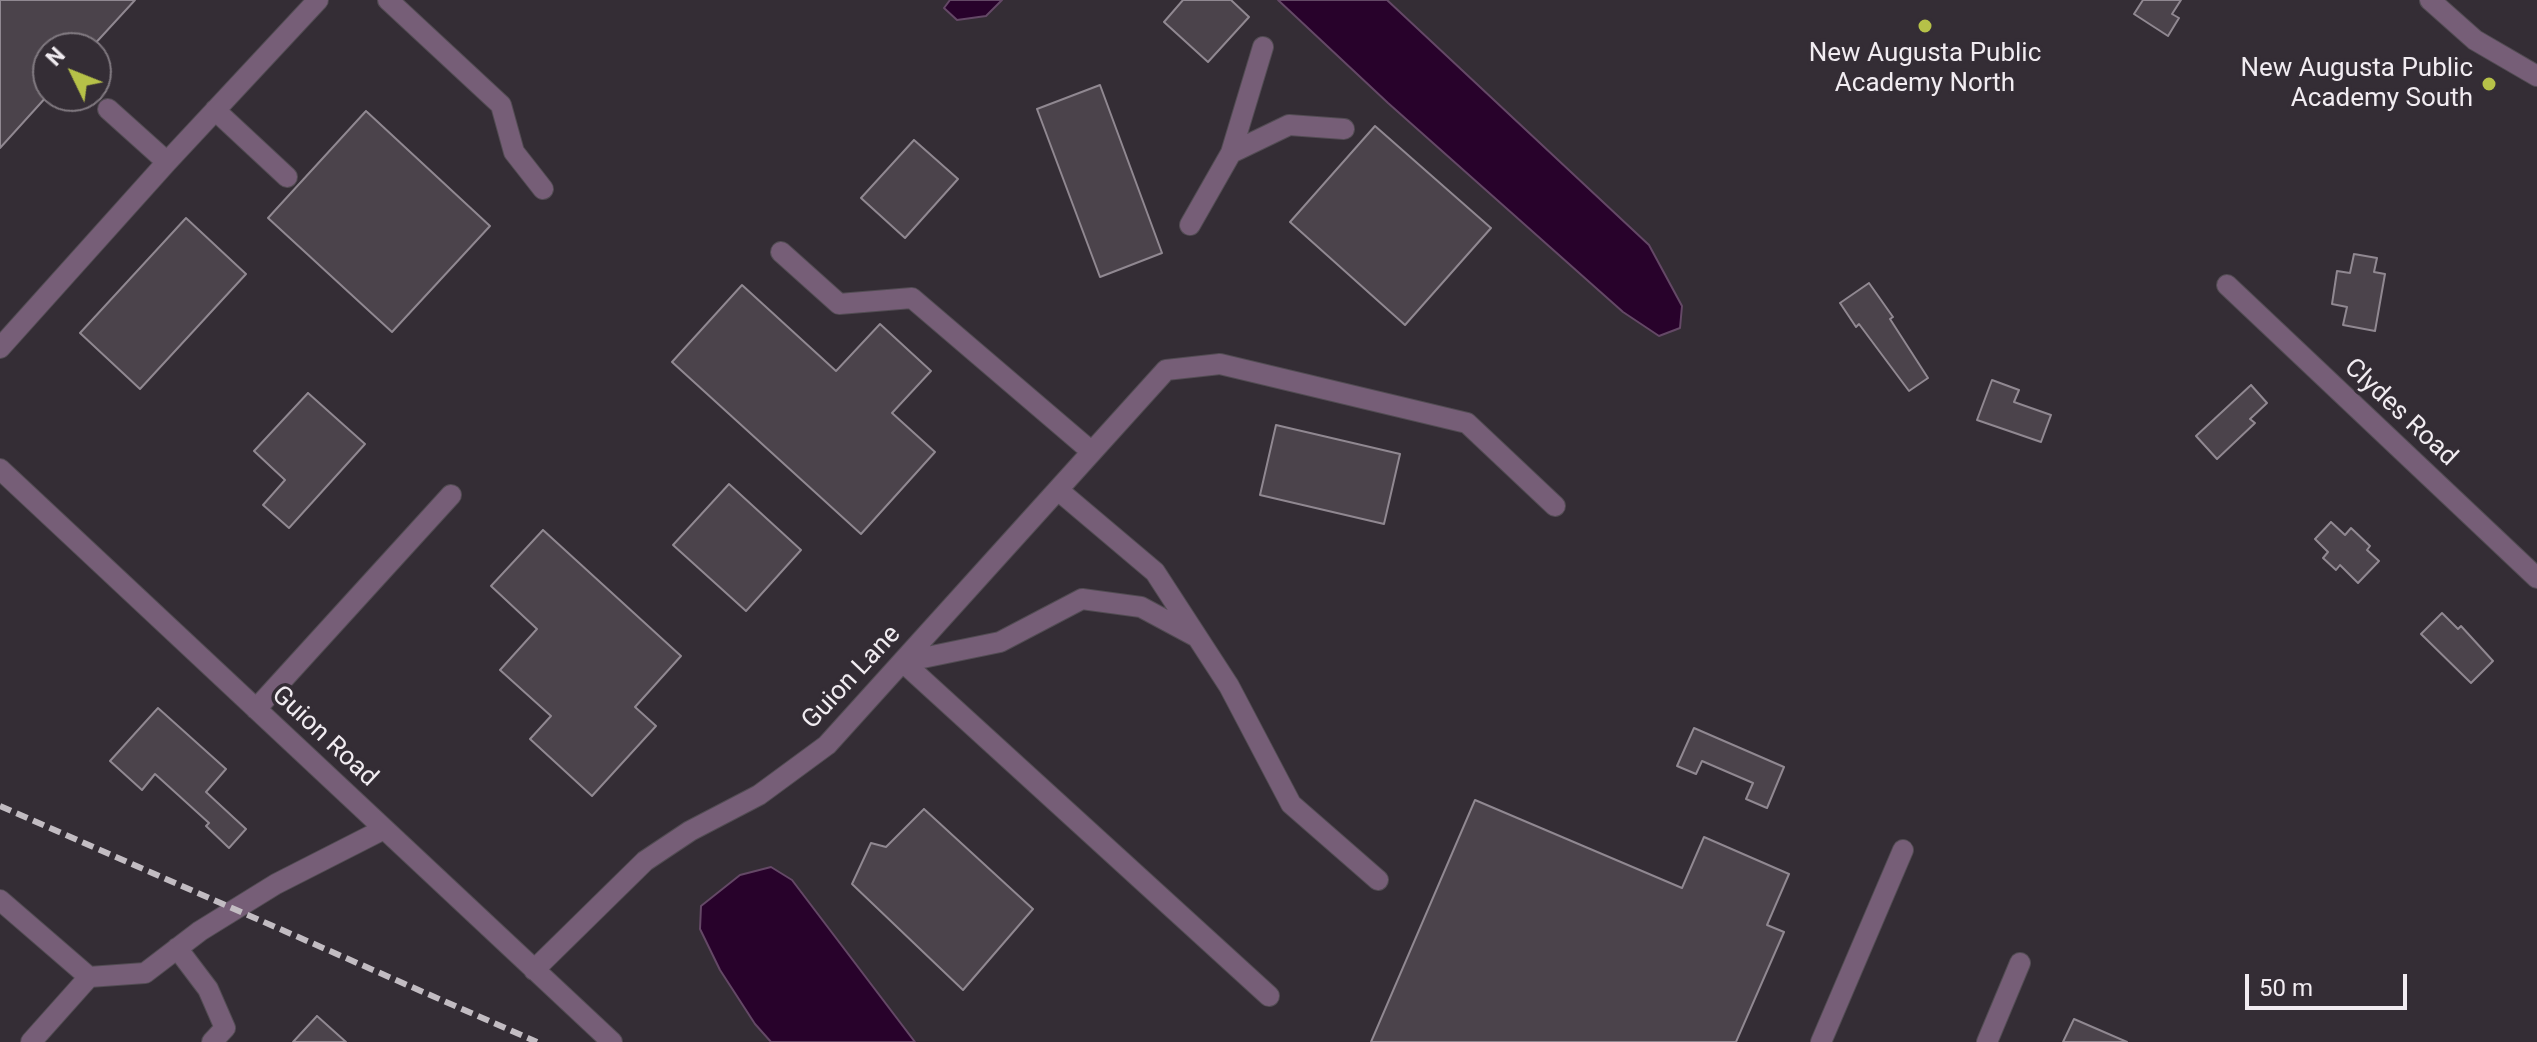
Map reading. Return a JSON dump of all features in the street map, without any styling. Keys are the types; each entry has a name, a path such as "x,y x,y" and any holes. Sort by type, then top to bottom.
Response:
{"street":[{"path":"0,348 318,0"},
{"path":"388,0 501,105 514,152 543,189"},
{"path":"2430,0 2475,40 2537,76"},
{"path":"1190,225 1231,153 1263,47"},
{"path":"215,110 287,177"},
{"path":"111,112 167,162"},
{"path":"1231,153 1289,125 1344,129"},
{"path":"781,252 839,304 912,298 1092,452"},
{"name":"Clydes Road","path":"2227,285 2537,578"},
{"name":"Guion Lane","path":"534,970 645,861 690,831 759,795 804,765 827,745 1166,370 1220,364 1467,423 1555,506"},
{"name":"Guion Road","path":"0,469 612,1042"},
{"path":"1058,490 1155,572 1229,686 1291,804 1378,880"},
{"path":"256,709 451,495"},
{"path":"903,662 1000,642 1082,599 1141,607 1197,637"},
{"path":"903,662 1269,996"},
{"path":"31,1042 89,977 145,973 218,919 276,884 384,829"},
{"path":"1821,1042 1903,850"},
{"path":"0,900 89,977"},
{"path":"177,948 208,989 225,1028 212,1042"},
{"path":"1987,1042 2020,963"}],"shaded area":[{"path":"950,0 1002,0 986,16 957,20 944,8"},
{"path":"1278,0 1387,0 1649,245 1682,306 1680,328 1659,336 1623,312 1388,103"},
{"path":"771,867 792,880 915,1042 771,1042 755,1024 720,970 700,929 701,906 740,875"}],"building":[{"path":"0,0 135,0 106,32 32,32 33,112 0,148"},
{"path":"1183,0 1231,0 1249,17 1208,62 1164,22"},
{"path":"2143,0 2181,0 2172,14 2179,18 2168,36 2134,14"},
{"path":"1100,85 1162,253 1100,277 1037,109"},
{"path":"366,111 490,226 392,332 268,218"},
{"path":"1375,126 1491,228 1405,325 1290,222"},
{"path":"914,140 958,179 905,238 861,198"},
{"path":"186,218 246,274 140,389 80,333"},
{"path":"2354,254 2377,258 2374,272 2385,274 2375,331 2343,325 2347,307 2332,304 2337,271 2350,273"},
{"path":"1869,283 1893,317 1890,319 1928,378 1909,391 1840,303"},
{"path":"742,285 836,371 880,324 931,371 892,413 935,452 861,534 672,362"},
{"path":"1992,380 2019,390 2014,402 2051,415 2041,442 1977,420"},
{"path":"2251,385 2267,403 2250,419 2255,423 2217,459 2196,436"},
{"path":"308,393 365,444 289,528 263,505 285,480 254,451"},
{"path":"1276,425 1400,454 1384,524 1260,495"},
{"path":"729,484 801,550 746,611 673,545"},
{"path":"2331,522 2345,535 2351,528 2370,546 2367,550 2379,561 2358,583 2340,565 2336,570 2323,558 2328,552 2315,539"},
{"path":"543,530 681,656 635,707 656,726 592,796 530,739 551,716 500,670 537,629 491,586"},
{"path":"2442,613 2458,629 2461,626 2493,661 2471,683 2421,634"},
{"path":"158,708 226,769 206,792 246,829 229,848 206,826 209,823 155,774 142,790 110,761"},
{"path":"1694,728 1784,767 1767,808 1746,799 1753,783 1702,761 1696,774 1677,766"},
{"path":"1475,800 1682,888 1704,837 1789,874 1767,925 1784,932 1736,1042 1371,1042"},
{"path":"924,809 1033,909 963,990 852,884 871,843 886,847"},
{"path":"317,1016 346,1042 293,1042"},
{"path":"2074,1019 2127,1042 2063,1042"}],"railway":[{"path":"0,806 537,1042"}],"place":[{"name":"New Augusta Public Academy North","path":"1925,26"},
{"name":"New Augusta Public Academy South","path":"2489,84"}]}
